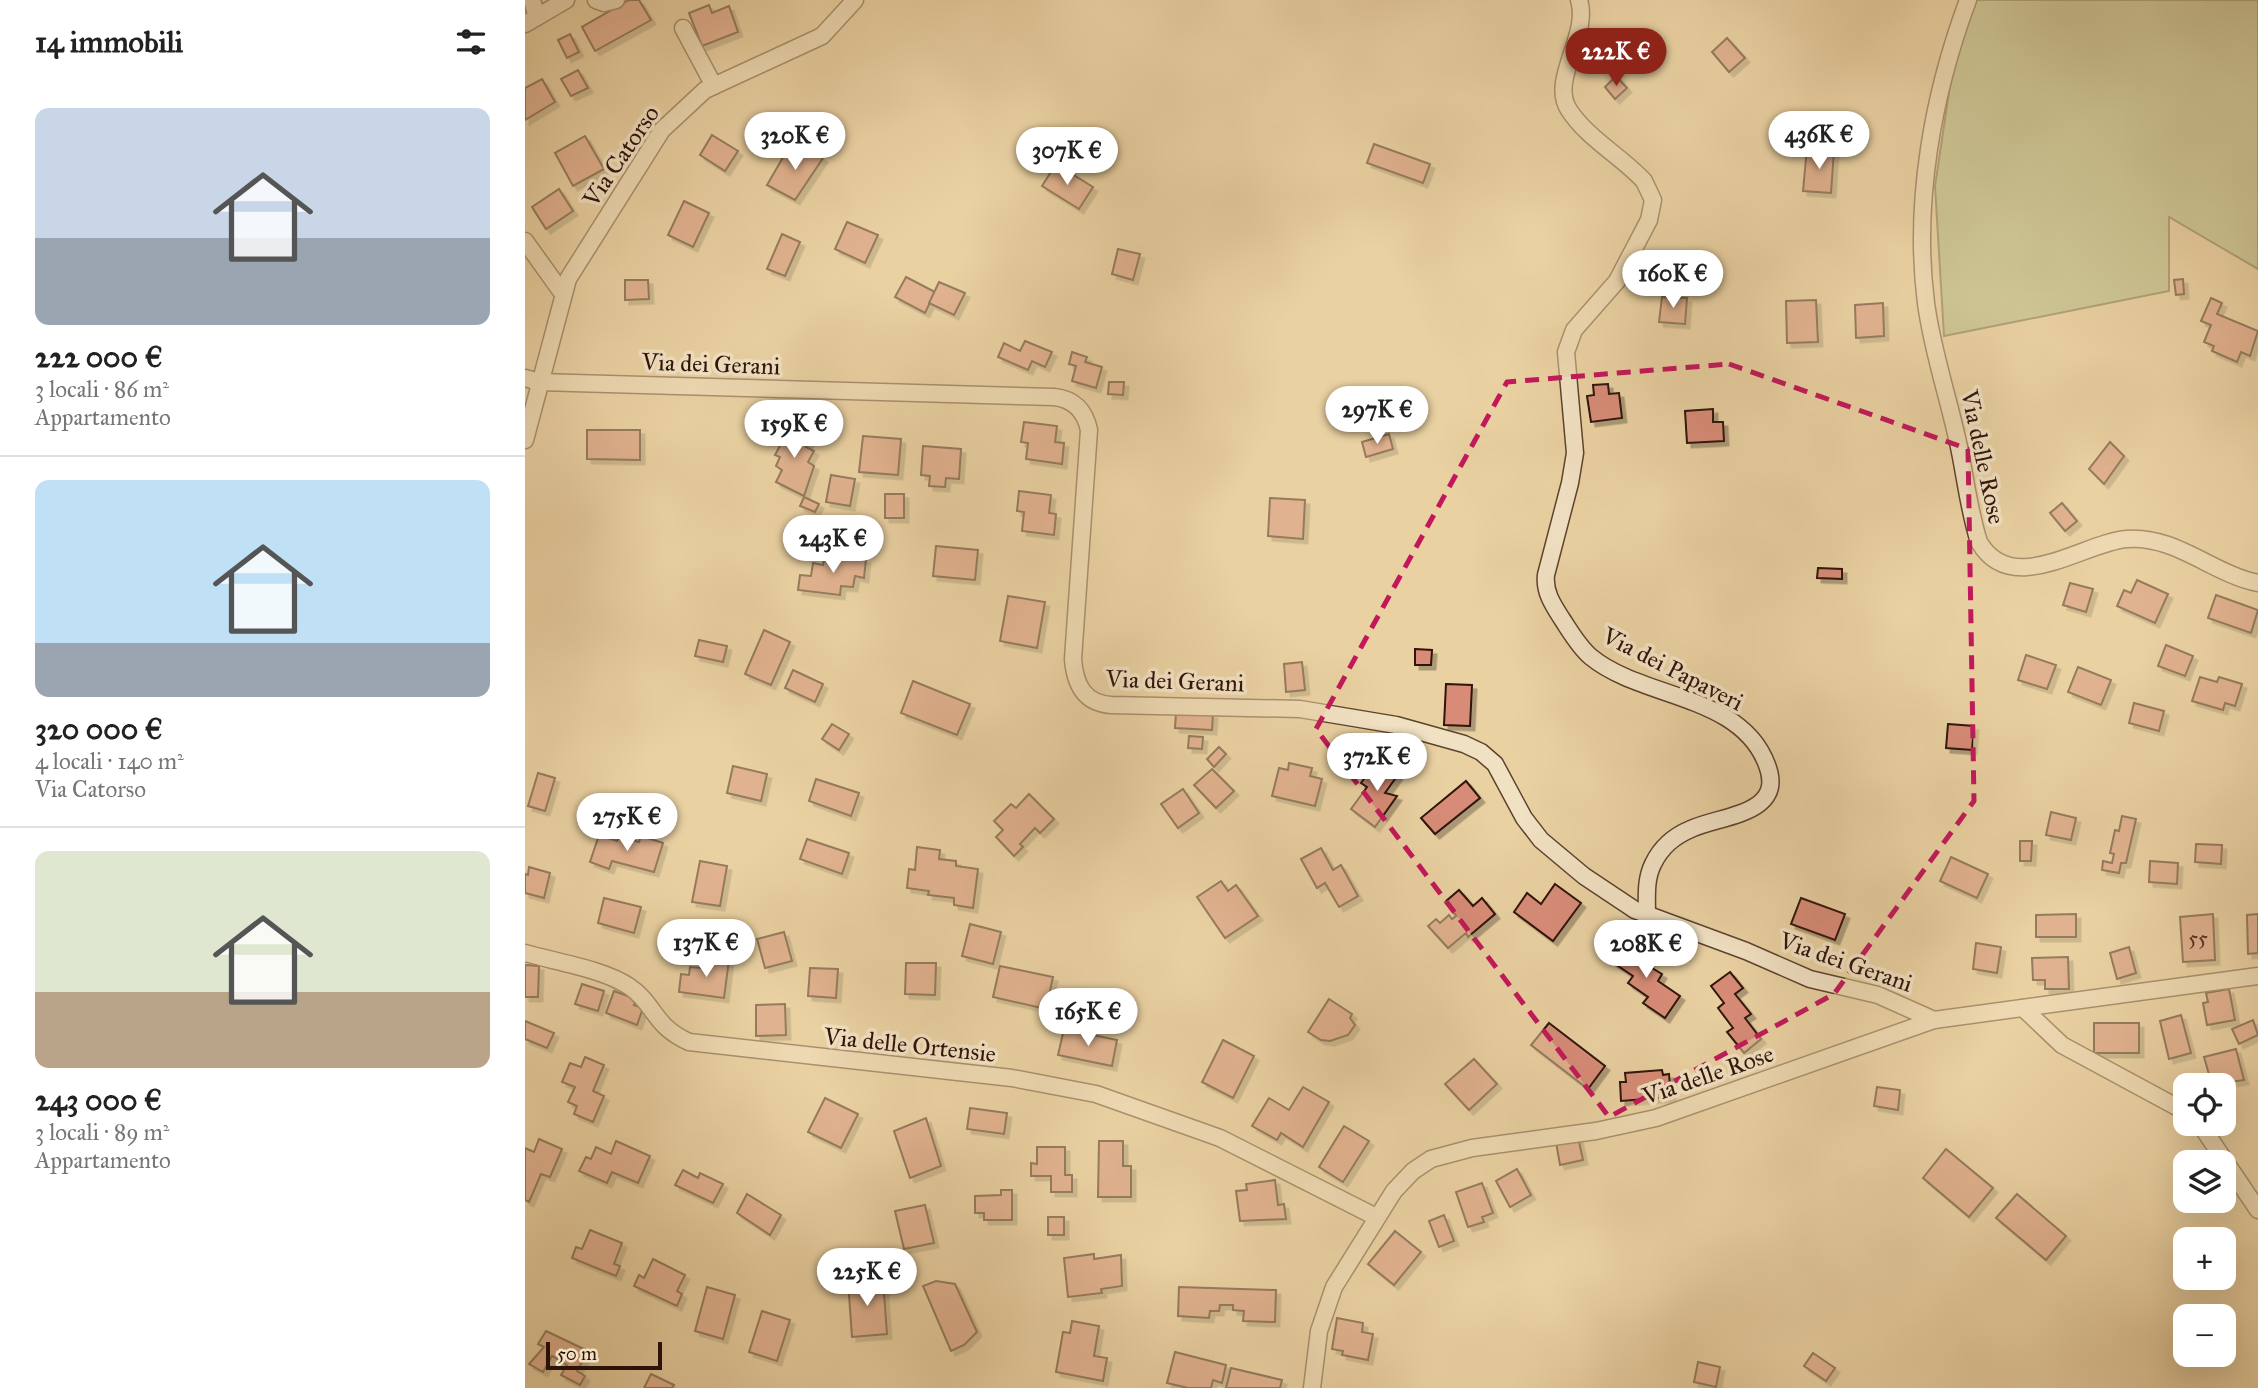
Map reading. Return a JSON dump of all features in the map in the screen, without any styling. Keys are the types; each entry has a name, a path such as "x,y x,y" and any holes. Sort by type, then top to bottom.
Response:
{"street":[{"path":"531,21 532,0"},
{"path":"531,21 566,0"},
{"path":"596,0 604,3 616,0"},
{"name":"Via Catorso","path":"525,440 532,380 563,294 578,261 662,130 693,98 815,40 855,0"},
{"name":"Via dei Papaveri","path":"1579,0 1581,24 1564,81 1565,104 1577,120 1644,181 1652,194 1653,207 1616,281 1569,340 1565,374 1575,453 1546,575 1546,590 1565,624 1591,657 1639,682 1727,719 1757,746 1770,773 1769,791 1758,806 1689,829 1664,847 1653,863 1647,882 1647,916"},
{"name":"Via delle Rose","path":"1968,0 1943,78 1925,190 1925,289 1976,534 1983,549 1995,559 2011,564 2044,564 2070,559 2109,542 2133,538 2181,550 2258,583"},
{"path":"684,28 714,86"},
{"path":"525,242 563,294"},
{"name":"Via dei Gerani","path":"532,380 1054,397 1068,400 1085,415 1089,430 1073,659 1076,682 1085,695 1099,703 1132,706 1300,709 1396,725 1464,744 1481,752 1495,764 1524,818 1541,840 1584,876 1647,916 1754,954 1810,979 1888,998 1934,1020"},
{"name":"Via delle Ortensie","path":"525,953 622,982 638,994 659,1023 689,1042 1012,1078 1096,1094 1220,1138 1376,1217"},
{"name":"Via delle Rose","path":"1312,1388 1317,1342 1329,1297 1376,1217 1408,1175 1439,1156 1472,1148 1596,1131 1656,1118 1934,1020 2258,976"},
{"path":"2023,1008 2062,1045 2173,1105"},
{"path":"2208,1136 2258,1210"}],"highlighted area":[{"path":"1729,364 1968,449 1974,801 1834,994 1609,1117 1316,729 1507,382"}],"green space":[{"path":"1976,0 2258,0 2258,269 2169,217 2169,291 1944,336 1935,186 1954,59"}],"building":[{"path":"629,0 639,0 651,20 595,51 582,27"},
{"path":"709,5 712,13 729,6 738,32 702,46 689,13"},
{"path":"570,34 579,52 567,58 558,40"},
{"path":"1727,38 1745,58 1729,72 1712,52"},
{"path":"578,70 588,88 571,96 561,79"},
{"path":"1616,76 1627,88 1615,99 1605,87"},
{"path":"542,79 555,102 525,120 525,88"},
{"path":"712,135 738,151 725,171 700,155"},
{"path":"585,136 604,169 573,186 555,153"},
{"path":"1374,144 1430,164 1423,183 1367,163"},
{"path":"803,145 823,158 795,200 767,185 789,147 798,153"},
{"path":"1807,148 1834,150 1831,193 1803,191"},
{"path":"1056,164 1093,187 1079,209 1042,186"},
{"path":"559,189 573,211 546,229 532,207"},
{"path":"684,201 709,213 693,247 668,235"},
{"path":"847,222 878,235 865,263 835,249"},
{"path":"782,234 800,242 785,276 767,269"},
{"path":"1118,249 1140,254 1133,280 1112,274"},
{"path":"906,277 935,292 925,313 895,297"},
{"path":"2183,279 2184,294 2176,295 2174,280"},
{"path":"625,280 648,280 649,299 625,300"},
{"path":"939,282 965,293 954,315 929,303"},
{"path":"1662,297 1687,298 1685,324 1659,322"},
{"path":"2211,298 2222,303 2217,314 2258,331 2250,356 2241,352 2237,362 2212,351 2214,346 2204,342 2211,325 2201,321"},
{"path":"1816,300 1818,342 1787,343 1786,301"},
{"path":"1883,303 1884,336 1856,338 1855,305"},
{"path":"1025,341 1052,352 1045,367 1032,361 1028,370 998,357 1004,343 1020,351"},
{"path":"1072,352 1087,357 1085,362 1102,367 1096,388 1072,381 1076,366 1069,364"},
{"path":"1109,382 1124,382 1123,395 1108,394"},
{"path":"1608,384 1609,394 1619,393 1622,418 1591,422 1587,396 1594,395 1593,385"},
{"path":"1713,409 1713,422 1723,422 1724,441 1687,443 1685,411"},
{"path":"1024,422 1057,426 1055,442 1064,443 1062,464 1026,459 1028,443 1021,442"},
{"path":"785,424 811,438 806,447 814,451 808,462 814,466 804,496 776,482 782,470 776,466 780,457 775,455 782,442 777,440"},
{"path":"587,430 640,430 640,460 587,459"},
{"path":"1389,434 1393,449 1366,457 1362,442"},
{"path":"863,436 901,439 898,475 859,472"},
{"path":"2110,442 2124,456 2104,484 2089,469"},
{"path":"923,446 961,449 959,479 946,478 945,487 929,486 930,476 921,475"},
{"path":"831,475 855,479 850,506 826,502"},
{"path":"1019,491 1051,495 1049,513 1056,514 1054,535 1022,531 1024,512 1017,511"},
{"path":"885,494 904,494 904,518 885,518"},
{"path":"804,497 819,504 815,512 800,506"},
{"path":"1270,498 1305,500 1303,539 1268,536"},
{"path":"2062,503 2077,521 2065,531 2050,513"},
{"path":"936,546 978,550 975,580 933,576"},
{"path":"825,554 866,559 864,578 855,576 853,587 841,586 840,595 798,590 800,575 811,576 813,563 823,565"},
{"path":"1818,568 1842,569 1842,579 1817,578"},
{"path":"2137,580 2168,594 2155,623 2117,606 2124,590 2131,593"},
{"path":"2070,583 2093,589 2086,612 2063,605"},
{"path":"2216,595 2258,610 2251,633 2208,618"},
{"path":"1008,596 1045,602 1037,648 1000,641"},
{"path":"764,630 790,642 771,685 745,674"},
{"path":"699,640 727,646 723,662 695,656"},
{"path":"2166,645 2193,656 2185,676 2158,666"},
{"path":"1415,649 1432,650 1431,665 1415,665"},
{"path":"2026,655 2056,665 2047,689 2018,680"},
{"path":"1302,662 1305,690 1286,692 1284,664"},
{"path":"2078,667 2111,680 2101,705 2068,692"},
{"path":"793,670 823,684 815,702 785,688"},
{"path":"2200,677 2217,682 2219,677 2242,684 2235,706 2225,703 2223,710 2192,701"},
{"path":"913,681 970,704 957,735 901,713"},
{"path":"1446,684 1472,685 1470,726 1444,725"},
{"path":"2134,703 2164,711 2159,731 2129,723"},
{"path":"1176,712 1213,714 1212,730 1175,728"},
{"path":"832,724 849,734 839,750 822,739"},
{"path":"1948,724 1974,726 1972,750 1946,748"},
{"path":"1189,736 1203,737 1202,749 1188,748"},
{"path":"1219,747 1226,754 1214,767 1207,759"},
{"path":"1380,757 1400,772 1385,793 1397,796 1375,827 1351,809 1367,787 1361,783"},
{"path":"1289,763 1312,768 1310,776 1322,779 1315,806 1272,796 1279,768 1288,770"},
{"path":"733,766 767,774 761,801 727,793"},
{"path":"1212,769 1234,791 1216,808 1194,785"},
{"path":"538,773 555,778 545,811 528,806"},
{"path":"816,779 859,793 851,816 809,801"},
{"path":"1466,781 1480,798 1435,834 1421,818"},
{"path":"1183,789 1199,813 1178,828 1161,804"},
{"path":"1029,794 1054,819 1040,833 1035,828 1020,844 1023,847 1014,856 996,837 1003,830 994,821 1011,804 1016,808"},
{"path":"2051,812 2076,818 2071,840 2046,835"},
{"path":"2122,816 2136,819 2126,863 2121,863 2119,873 2102,870 2103,861 2112,863 2114,854 2110,853 2115,830 2119,831"},
{"path":"599,835 617,841 619,836 639,842 641,836 663,843 654,872 612,861 609,869 590,862"},
{"path":"807,839 849,853 842,874 800,859"},
{"path":"2020,841 2032,841 2031,861 2020,861"},
{"path":"2196,844 2222,845 2221,864 2195,862"},
{"path":"917,847 940,850 939,859 956,861 956,866 978,869 973,908 954,905 954,898 928,895 929,891 907,888 909,869 915,870"},
{"path":"1321,848 1333,870 1341,865 1358,896 1339,907 1325,883 1317,888 1301,859"},
{"path":"1951,857 1988,874 1977,898 1940,881"},
{"path":"700,861 727,866 720,906 692,902"},
{"path":"2150,861 2178,863 2177,884 2149,882"},
{"path":"529,867 550,873 544,898 525,893 525,874 528,875"},
{"path":"1221,881 1228,891 1236,885 1258,916 1225,938 1197,897"},
{"path":"1555,884 1581,903 1553,941 1514,912 1527,893 1541,904"},
{"path":"1459,890 1473,906 1482,898 1495,914 1468,937 1466,933 1448,948 1428,926 1436,919 1440,923 1449,915 1452,919 1456,916 1445,902"},
{"path":"604,898 641,907 634,933 598,923"},
{"path":"1801,898 1845,914 1835,940 1791,924"},
{"path":"2076,914 2076,937 2036,937 2036,915"},
{"path":"2213,914 2215,960 2183,962 2180,917"},
{"path":"2258,914 2258,953 2248,954 2247,915"},
{"path":"970,924 1001,932 993,964 962,956"},
{"path":"784,932 792,961 765,968 757,939"},
{"path":"1624,943 1650,960 1647,965 1662,974 1658,981 1680,996 1665,1018 1643,1003 1648,997 1628,983 1633,976 1612,962"},
{"path":"1976,943 2001,947 1997,973 1973,969"},
{"path":"2129,947 2136,973 2117,979 2110,953"},
{"path":"702,957 729,960 724,998 679,992 681,974 689,975 690,967 701,968"},
{"path":"2068,957 2069,989 2045,989 2045,980 2033,980 2032,958"},
{"path":"906,963 936,963 935,995 905,994"},
{"path":"525,965 539,966 538,997 525,997"},
{"path":"1000,966 1053,977 1046,1009 993,997"},
{"path":"810,968 838,969 836,998 808,996"},
{"path":"1730,972 1743,988 1735,994 1751,1014 1745,1018 1761,1039 1744,1053 1727,1032 1733,1028 1718,1008 1724,1003 1711,986"},
{"path":"582,984 604,991 598,1011 575,1004"},
{"path":"2229,989 2235,1020 2207,1025 2203,1003 2208,1002 2206,993"},
{"path":"614,991 636,999 634,1005 643,1008 637,1025 606,1013"},
{"path":"1329,999 1352,1014 1350,1018 1355,1025 1348,1035 1330,1041 1321,1040 1308,1032"},
{"path":"785,1004 786,1035 756,1036 756,1005"},
{"path":"2181,1015 2191,1053 2169,1059 2160,1021"},
{"path":"2253,1020 2258,1035 2239,1044 2232,1029"},
{"path":"525,1021 554,1033 547,1048 525,1039"},
{"path":"1549,1023 1605,1066 1588,1089 1531,1045"},
{"path":"2094,1023 2139,1023 2139,1053 2094,1053"},
{"path":"1064,1029 1117,1040 1112,1066 1058,1055"},
{"path":"1223,1040 1254,1056 1233,1098 1202,1082"},
{"path":"2236,1049 2244,1080 2236,1081 2236,1073 2209,1073 2204,1057"},
{"path":"585,1057 604,1065 593,1091 604,1096 593,1122 574,1114 577,1106 568,1102 575,1087 562,1082 570,1063 581,1067"},
{"path":"1474,1059 1497,1084 1469,1110 1445,1084"},
{"path":"1662,1070 1663,1075 1669,1074 1671,1097 1621,1101 1620,1082 1626,1082 1625,1073"},
{"path":"1303,1087 1329,1102 1303,1147 1281,1133 1277,1140 1252,1126 1269,1098 1289,1110"},
{"path":"1877,1087 1900,1090 1898,1110 1874,1106"},
{"path":"825,1098 858,1114 841,1148 808,1132"},
{"path":"970,1108 1007,1113 1004,1134 967,1129"},
{"path":"926,1118 941,1166 910,1178 894,1131"},
{"path":"1344,1126 1369,1141 1343,1182 1319,1167"},
{"path":"1578,1137 1583,1160 1560,1165 1556,1142"},
{"path":"539,1139 562,1149 550,1177 541,1174 529,1202 525,1200 525,1148 534,1152"},
{"path":"616,1141 650,1156 638,1183 612,1172 607,1183 579,1171 586,1157 591,1159 596,1147 611,1154"},
{"path":"1099,1141 1123,1141 1123,1166 1131,1166 1131,1197 1098,1197"},
{"path":"1037,1147 1065,1147 1065,1175 1072,1175 1072,1192 1051,1192 1051,1176 1031,1176 1031,1163 1037,1164"},
{"path":"1946,1149 1993,1188 1969,1217 1923,1178"},
{"path":"1517,1169 1531,1195 1510,1207 1496,1181"},
{"path":"683,1170 698,1178 700,1173 723,1184 713,1203 675,1185"},
{"path":"1275,1180 1278,1205 1284,1204 1286,1219 1240,1221 1236,1191 1247,1190 1246,1184"},
{"path":"1482,1183 1493,1213 1482,1217 1484,1222 1468,1227 1456,1192"},
{"path":"1001,1190 1012,1190 1012,1220 984,1220 984,1213 975,1213 975,1196 1001,1195"},
{"path":"747,1194 781,1215 770,1235 737,1213"},
{"path":"2017,1194 2066,1236 2046,1260 1996,1218"},
{"path":"925,1205 934,1243 904,1249 895,1211"},
{"path":"1444,1215 1454,1241 1439,1247 1429,1221"},
{"path":"1048,1217 1064,1217 1064,1235 1048,1235"},
{"path":"590,1230 622,1243 614,1264 620,1266 616,1276 572,1258 576,1247 582,1249"},
{"path":"1395,1231 1421,1252 1394,1285 1368,1264"},
{"path":"1094,1254 1094,1259 1121,1255 1122,1286 1101,1289 1102,1293 1068,1297 1064,1258"},
{"path":"653,1259 685,1275 677,1291 682,1294 677,1306 634,1286 639,1275 644,1278"},
{"path":"883,1279 887,1334 852,1337 848,1281"},
{"path":"936,1281 955,1284 977,1332 964,1345 951,1351 923,1286"},
{"path":"707,1287 735,1295 723,1339 695,1331"},
{"path":"1179,1287 1276,1290 1275,1322 1243,1321 1244,1311 1233,1310 1233,1305 1220,1305 1219,1311 1210,1311 1209,1318 1178,1316"},
{"path":"762,1311 790,1320 777,1361 749,1352"},
{"path":"1337,1318 1363,1323 1362,1332 1373,1334 1368,1360 1342,1355 1343,1351 1332,1349"},
{"path":"1072,1321 1099,1326 1094,1356 1107,1358 1103,1381 1056,1372 1063,1332 1070,1333"},
{"path":"546,1331 588,1351 577,1371 585,1376 580,1385 561,1375 567,1365 552,1356 543,1372 529,1364 544,1347 538,1344"},
{"path":"1175,1352 1226,1365 1222,1383 1213,1380 1211,1388 1188,1388 1167,1383"},
{"path":"1813,1353 1835,1368 1826,1381 1804,1366"},
{"path":"1698,1362 1720,1367 1716,1387 1694,1382"},
{"path":"1231,1368 1282,1380 1280,1388 1226,1388"},
{"path":"651,1374 674,1385 672,1388 644,1388"}]}
